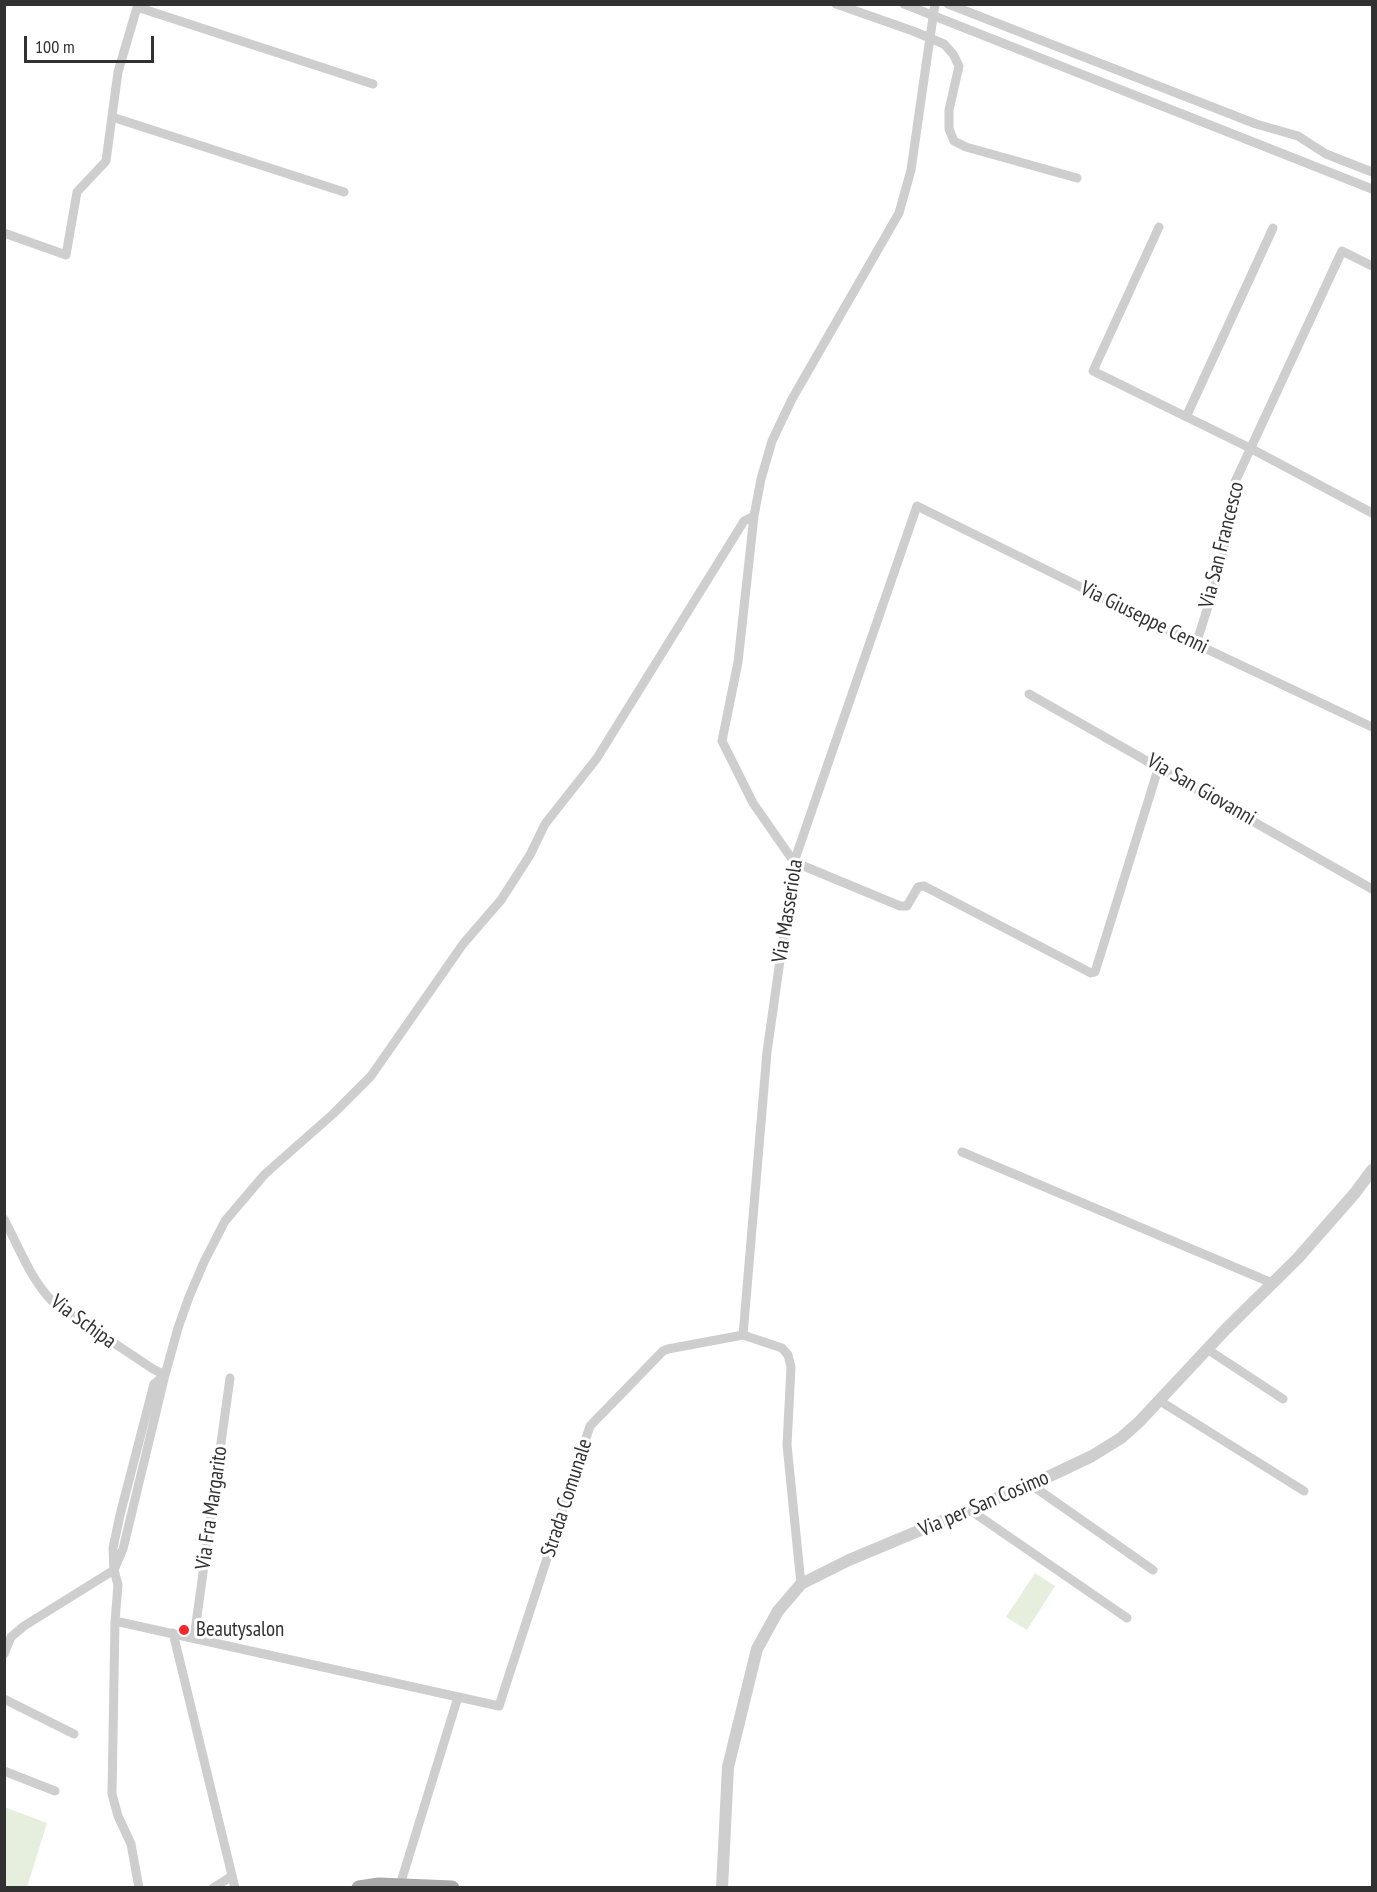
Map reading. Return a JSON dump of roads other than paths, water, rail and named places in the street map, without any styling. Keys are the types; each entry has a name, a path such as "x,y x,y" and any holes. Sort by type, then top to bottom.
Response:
{"main road":[{"path":"359,1887 379,1885 452,1887"}],"street":[{"path":"836,4 944,44 953,54 959,66 949,110 949,129 954,141 966,147 1077,178"},
{"path":"904,4 1372,189"},
{"path":"935,4 911,170 899,213 792,399 772,441 754,516 738,662 722,741 753,803 794,862 900,906 907,906 918,887 924,886 1091,973 1095,972 1159,766"},
{"path":"948,4 1256,124 1298,136 1326,154 1372,172"},
{"path":"4,232 66,255 77,192 106,161 118,72 137,6 374,84"},
{"path":"112,117 344,192"},
{"path":"1159,227 1094,371 1250,448 1372,513"},
{"path":"1186,417 1273,228"},
{"name":"Via San Francesco","path":"1196,644 1221,566 1235,482 1250,448 1342,251 1372,266"},
{"name":"Via Giuseppe Cenni","path":"917,506 1196,644 1372,727"},
{"name":"Via Masseriola","path":"743,1335 766,1052 794,862 917,506"},
{"path":"4,1654 8,1636 114,1570 123,1549 175,1337 189,1297 225,1221 265,1174 371,1077 463,944 501,900 530,855 545,824 597,758 744,521 754,516"},
{"name":"Via San Giovanni","path":"1029,694 1372,889"},
{"path":"962,1152 1272,1283"},
{"name":"Via per San Cosimo","path":"722,1887 728,1767 757,1649 778,1611 801,1584 849,1560 1030,1484 1106,1448 1160,1401 1207,1349 1298,1258 1372,1170"},
{"name":"Via Schipa","path":"4,1219 43,1293 109,1341 153,1370 165,1375"},
{"name":"Strada Comunale","path":"458,1697 499,1706 590,1426 663,1351 743,1335 782,1348 788,1355 791,1367 787,1445 801,1584"},
{"path":"1207,1349 1283,1399"},
{"name":"Via Fra Margarito","path":"194,1638 230,1378"},
{"path":"1160,1401 1304,1491"},
{"path":"1030,1484 1153,1570"},
{"path":"970,1510 1127,1618"},
{"path":"114,1570 118,1585 115,1621 112,1794 118,1816 131,1844 140,1887"},
{"path":"115,1621 458,1697 400,1885"},
{"path":"173,1633 235,1887"},
{"path":"4,1699 74,1734"},
{"path":"4,1770 55,1791"},
{"path":"213,1887 232,1876"}],"place":[{"name":"Beautysalon","path":"184,1630"}]}
